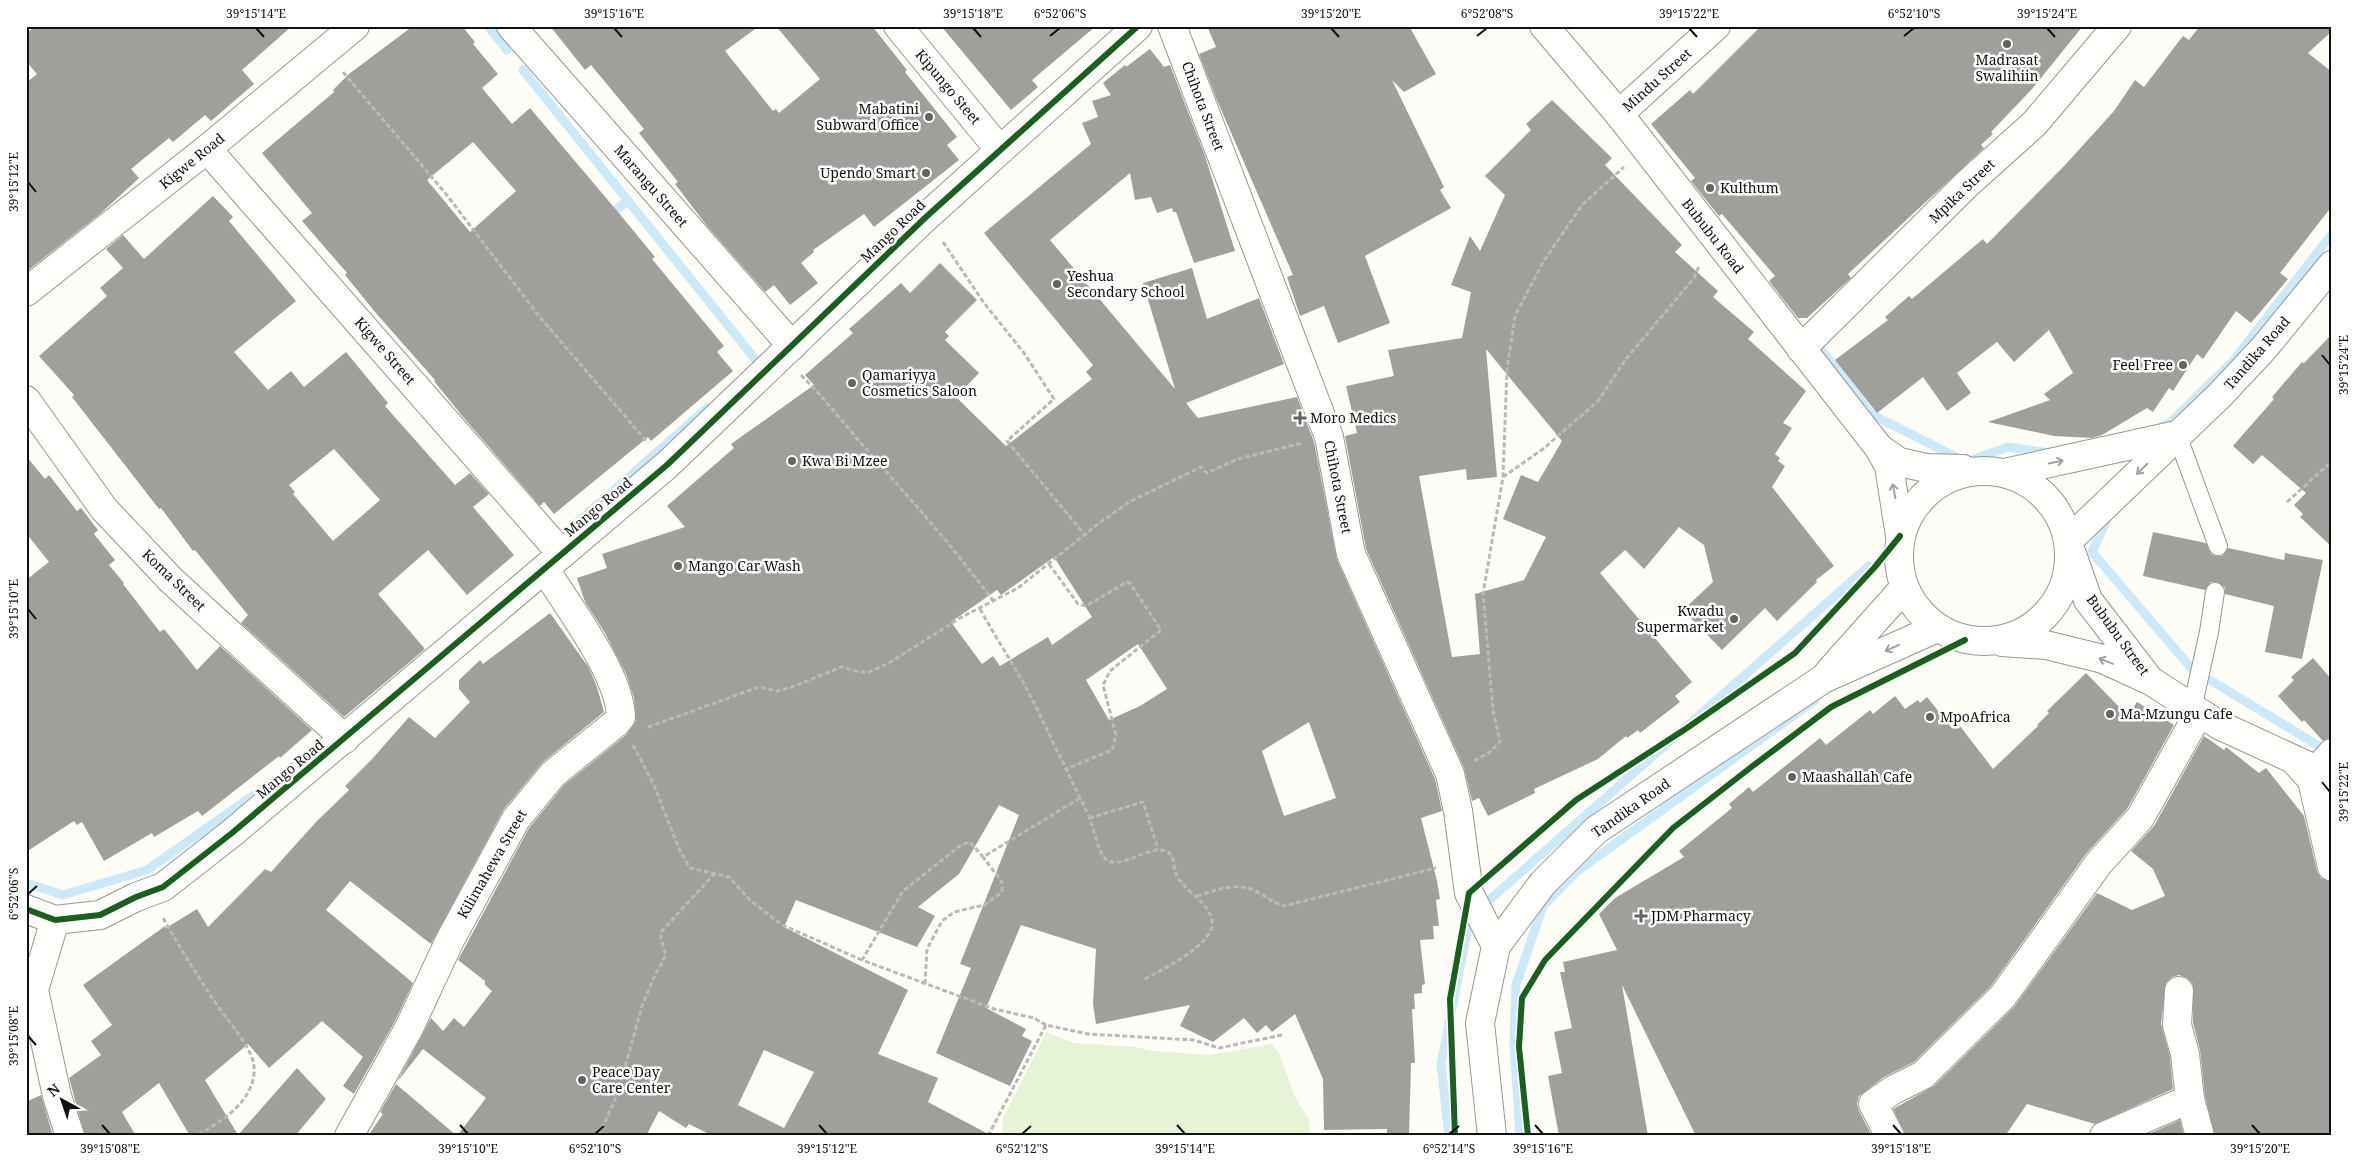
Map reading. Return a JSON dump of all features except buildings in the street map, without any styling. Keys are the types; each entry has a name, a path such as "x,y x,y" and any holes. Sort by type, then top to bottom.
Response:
{"street":[{"name":"Kigwe Road","path":"26,292 208,149 355,26"},
{"name":"Marangu Street","path":"511,26 786,351"},
{"name":"Kipungo Steet","path":"898,26 999,149"},
{"name":"Mango Road","path":"26,909 55,920 100,915 136,897 163,887 345,739 667,465 926,217 999,149 1138,26"},
{"name":"Chihota Street","path":"1172,26 1329,436 1351,554 1450,774 1458,811 1469,893 1496,946"},
{"name":"Bububu Road","path":"1544,26 1619,114 1879,448"},
{"name":"Mindu Street","path":"1619,114 1716,26"},
{"name":"Mpika Street","path":"1801,349 1967,184 2034,124 2117,26"},
{"name":"Kigwe Street","path":"208,149 553,561"},
{"name":"Tandika Road","path":"2070,544 2220,395 2264,348 2332,264"},
{"name":"Koma Street","path":"26,400 104,508 171,580 345,739"},
{"path":"1879,448 1900,462 1927,468 2009,472 2178,435"},
{"path":"1879,448 1889,466 1900,536 1898,562 1904,588 1937,628 1965,640 1994,641 2025,631 2051,610 2066,581 2070,544 2049,497 2009,472"},
{"path":"1900,536 1915,504 1941,481 1974,470"},
{"name":"Bububu Street","path":"2070,544 2088,600 2151,681"},
{"path":"553,561 618,694 624,725"},
{"path":"1823,679 1904,588"},
{"name":"Tandika Road","path":"1492,1136 1480,1023 1496,946 1543,883 1596,830 1823,679 1937,628"},
{"name":"Bububu Street","path":"1994,641 2046,645 2103,659 2151,681"},
{"path":"2151,681 2218,725 2318,765 2312,780 2332,867"},
{"path":"1890,1136 1873,1104 1893,1090 1923,1075 2003,996 2099,863 2140,818 2195,720 2192,709"},
{"name":"Kilimahewa Street","path":"349,1136 409,1028 450,940 516,819 553,774 616,723 624,725"},
{"path":"55,920 34,990 57,1096 70,1136"},
{"path":"2179,991 2177,1025 2184,1054 2190,1099 2200,1136"},
{"path":"2104,1136 2190,1099"}],"lane":[{"path":"2178,435 2218,546"},
{"path":"2192,709 2209,632 2215,592"}],"path":[{"path":"326,51 446,194 539,316 667,465"},
{"path":"1450,774 1490,752 1500,742 1494,710 1483,594 1502,477 1507,369 1515,316 1543,262 1582,205 1645,148"},
{"path":"926,217 984,303 1024,353 1054,399 1007,441 1085,535"},
{"path":"1502,477 1543,449 1598,400 1626,359 1694,278 1713,236"},
{"path":"786,351 820,395 926,514 959,554 994,602"},
{"path":"1282,1035 1219,1048 1194,1040 1088,1034 1046,1025 1034,1018 994,1009 925,984 782,926 750,900 729,877 690,868 685,861 654,786 624,725 705,708 759,687 776,691 789,688 842,667 860,672 869,672 904,655 960,618 1018,588 1129,502 1201,467 1207,473 1238,459 1329,436"},
{"path":"2287,502 2332,461"},
{"path":"1049,564 1078,604 1086,606 1127,582 1130,583 1161,630 1110,671 1104,685 1116,735 1112,750 1066,769"},
{"path":"980,609 1038,710 1089,818 1103,856 1109,862 1116,863 1158,849 1168,851 1172,855 1176,874 1184,888 1197,896 1203,903 1212,924 1205,940 1199,946 1143,980"},
{"path":"983,857 1080,798"},
{"path":"1089,818 1143,802 1158,849"},
{"path":"862,960 903,891 966,842 974,845 1002,882 1002,892 984,905 954,912 942,921 927,949 925,984"},
{"path":"1197,896 1228,887 1251,888 1270,901 1284,906 1432,870 1464,857"},
{"path":"599,1136 618,1092 642,1006 666,955 660,939 661,932 715,873"},
{"path":"136,897 154,905 159,910 202,982 249,1053 254,1067 245,1097 238,1106 227,1116 195,1136"},
{"path":"988,1136 1046,1025"}],"green space":[{"path":"1046,1032 1074,1043 1209,1055 1272,1044 1279,1053 1295,1097 1309,1120 1310,1136 1003,1136 1002,1120"}],"waterway":[{"path":"488,26 507,50"},
{"path":"523,70 759,364 754,368"},
{"path":"608,217 628,200"},
{"path":"2159,428 2171,422 2233,361 2332,234"},
{"path":"1813,339 1871,414 1966,462 2008,447 2049,453"},
{"path":"570,529 708,407"},
{"path":"2109,515 2092,552 2192,669 2329,752"},
{"path":"1449,1136 1441,1064 1470,917 1869,566"},
{"path":"1520,1136 1514,1043 1516,985 1543,906 1576,872 1815,700"},
{"path":"26,883 63,895 147,870 271,783"}],"cycle path":[{"path":"26,909 55,920 100,915 136,897 163,887 232,833 667,465 926,217 1138,26"},
{"path":"1455,1136 1450,999 1469,893 1576,800 1687,728 1795,653 1874,568 1900,536"},
{"path":"1528,1136 1519,1047 1522,998 1545,960 1673,828 1750,768 1831,707 1965,640"}],"place":[{"name":"Madrasat Swalihiin","path":"2007,44"},
{"name":"Mabatini Subward Office","path":"929,117"},
{"name":"Upendo Smart","path":"926,173"},
{"name":"Kulthum","path":"1710,188"},
{"name":"Yeshua Secondary School","path":"1057,284"},
{"name":"Feel Free","path":"2183,365"},
{"name":"Qamariyya Cosmetics Saloon","path":"852,383"},
{"name":"Moro Medics","path":"1300,418"},
{"name":"Kwa Bi Mzee","path":"792,461"},
{"name":"Mango Car Wash","path":"678,566"},
{"name":"Kwadu Supermarket","path":"1734,619"},
{"name":"Ma-Mzungu Cafe","path":"2110,714"},
{"name":"MpoAfrica","path":"1930,717"},
{"name":"Maashallah Cafe","path":"1792,777"},
{"name":"JDM Pharmacy","path":"1641,916"},
{"name":"Peace Day Care Center","path":"582,1080"}]}
